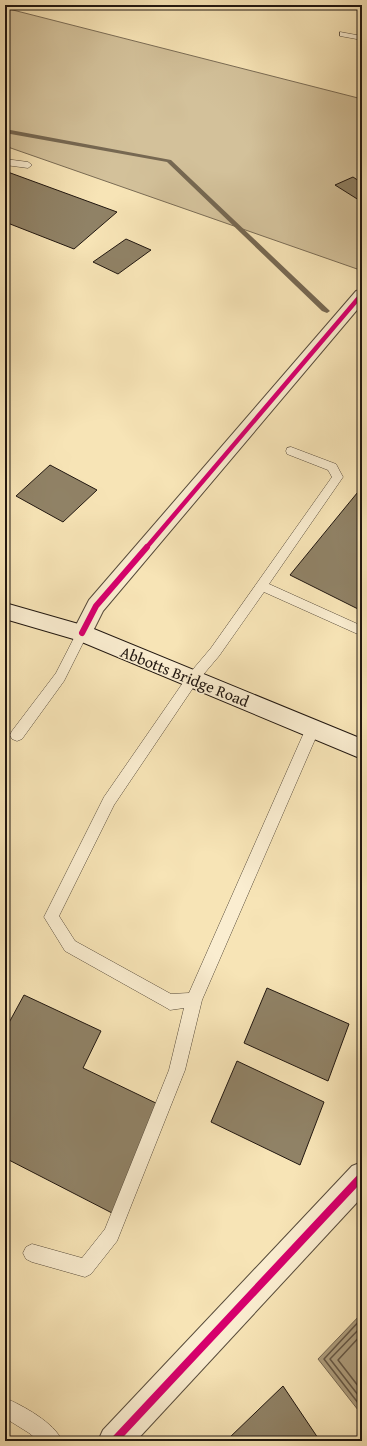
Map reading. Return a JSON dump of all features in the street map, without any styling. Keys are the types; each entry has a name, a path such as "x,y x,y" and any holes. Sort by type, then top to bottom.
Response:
{"street":[{"path":"82,633 96,606 362,294"},
{"name":"Abbotts Bridge Road","path":"5,611 82,633 194,678 362,749"},
{"path":"114,1441 362,1176"}],"lane":[{"path":"343,34 362,38"},
{"path":"5,162 28,165"},
{"path":"194,1000 170,1002 70,946 51,917 109,802 194,678 215,652 338,477 332,467 291,451"},
{"path":"262,586 362,631"},
{"path":"17,735 60,677 82,633"},
{"path":"32,1253 85,1268 111,1235 177,1070 194,1000 313,728"},
{"path":"5,1407 36,1426 53,1441"}],"shaded area":[{"path":"5,8 362,99 362,268 360,270 5,146"}],"water":[{"path":"362,1313 362,1415 318,1359"}],"building":[{"path":"5,171 117,212 74,249 5,222"},
{"path":"353,177 362,183 362,202 335,185"},
{"path":"126,239 151,250 118,274 93,262"},
{"path":"50,465 97,490 63,522 16,496"},
{"path":"362,487 362,611 290,575"},
{"path":"267,988 349,1024 328,1081 244,1043"},
{"path":"24,995 101,1031 83,1068 160,1105 112,1213 5,1158 5,1030"},
{"path":"237,1061 324,1102 300,1165 211,1122"},
{"path":"283,1386 320,1441 229,1441 228,1439"}],"waterway":[{"path":"5,131 169,161 324,310 327,311"}],"cycle path":[{"path":"82,633 96,606 362,294"},
{"path":"114,1441 362,1176"}]}
